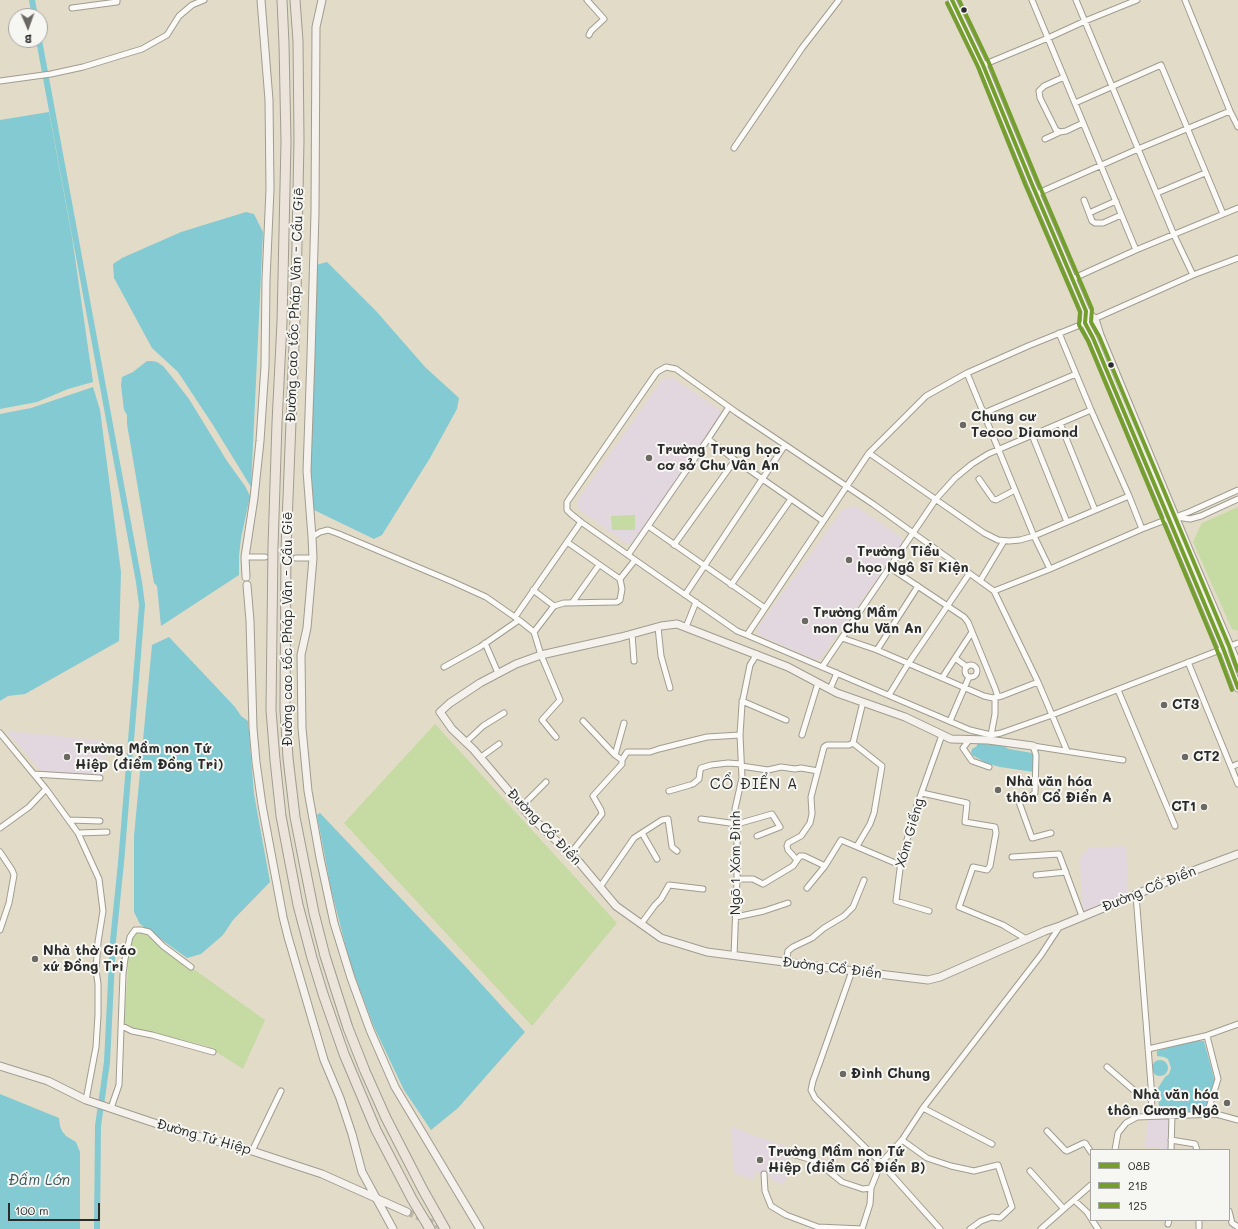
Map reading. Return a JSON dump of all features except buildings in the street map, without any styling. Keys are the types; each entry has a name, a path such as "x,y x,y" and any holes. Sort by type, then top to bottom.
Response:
{"highway":[{"name":"Đường cao tốc Pháp Vân - Cầu Giẽ","path":"282,0 286,150 282,322 274,531 271,710 281,816 298,905 310,951 344,1054 376,1130 412,1199 430,1229"},
{"name":"Đường cao tốc Pháp Vân - Cầu Giẽ","path":"295,0 298,41 299,155 295,317 286,549 285,702 288,758 295,817 314,913 325,956 348,1028 365,1072 386,1118 445,1229"}],"street":[{"path":"72,8 116,2 117,0"},
{"path":"0,81 51,74 142,49 167,35 179,16 192,5 204,0"},
{"path":"261,0 269,100 270,189 264,374 260,441 254,498 245,557 250,622 253,728 256,762 262,805 283,917 324,1060 340,1098 352,1134 362,1172 393,1229"},
{"path":"322,0 316,26 315,204 307,471 313,558 307,628 301,655 302,728 308,790 320,858 334,923 351,978 370,1030 395,1087 480,1229"},
{"path":"587,0 604,19 591,31 589,35"},
{"path":"734,148 802,48 839,0"},
{"path":"952,0 984,65 1036,194 1086,311 1095,319 1238,688"},
{"path":"1032,0 1136,250"},
{"path":"1076,0 1174,234 1193,275"},
{"path":"984,65 1084,21 1137,0"},
{"path":"1185,0 1230,111 1236,119 1238,127"},
{"path":"1075,103 1161,65 1222,214"},
{"path":"1060,132 1056,130 1040,98 1039,91 1044,86 1064,77"},
{"path":"1036,194 1138,149 1230,111"},
{"path":"1044,139 1083,123"},
{"path":"1157,192 1205,173"},
{"path":"1084,200 1092,221 1099,224 1121,215"},
{"path":"1089,213 1116,202"},
{"path":"1072,279 1136,250 1238,208"},
{"path":"746,635 869,453 926,396 967,373 1095,319 1193,275 1238,258"},
{"path":"1086,311 1085,323 1231,646 1238,665"},
{"path":"1059,333 1142,529"},
{"path":"1067,751 1052,716 1038,682 994,591 676,369 666,367 657,372 567,502 567,510 581,522 738,631 990,738 1052,716 1238,643"},
{"path":"967,373 1034,536 1050,569"},
{"path":"984,413 1076,374"},
{"path":"628,555 729,407"},
{"path":"822,667 936,499 955,478 972,464 988,454 1091,410"},
{"path":"1060,423 1095,510"},
{"path":"1032,436 1067,522"},
{"path":"708,439 735,460 823,521"},
{"path":"685,595 785,445"},
{"path":"869,453 984,533 998,540 1020,540 1034,536 1129,496"},
{"path":"674,545 735,460"},
{"path":"979,479 993,499 996,500 1015,490"},
{"path":"994,591 1238,490"},
{"path":"731,585 792,499"},
{"path":"1172,518 1190,519 1201,516 1238,499"},
{"path":"444,668 485,643 517,618 533,590 581,522"},
{"path":"648,526 704,567 765,608"},
{"path":"312,537 320,532 328,530 339,534 453,582 486,598 517,618 534,632 541,655 560,700 542,720 556,737"},
{"path":"980,581 1004,540"},
{"path":"534,632 554,606 572,603 617,602 620,600 622,589 620,579 567,542"},
{"path":"245,557 265,557"},
{"path":"296,558 313,558"},
{"path":"620,579 635,560"},
{"path":"572,603 599,565"},
{"path":"890,567 947,605 964,617 968,622 986,665 996,697 995,714 990,738"},
{"path":"889,695 947,605 969,574"},
{"path":"877,650 918,586"},
{"path":"533,590 554,606"},
{"path":"686,627 696,602"},
{"name":"Đường Cổ Điển","path":"1032,746 990,738 951,739 905,717 837,693 788,667 677,624 658,627 541,655 516,664 480,683 450,702 440,712 452,729 481,758 529,815 579,862 616,906 661,938 707,952 928,980 940,977 1045,931 1238,854"},
{"path":"658,627 661,656 670,688"},
{"path":"942,678 972,632"},
{"path":"632,634 634,661"},
{"path":"842,638 877,650 984,696 996,697 1038,682"},
{"path":"485,643 498,673"},
{"name":"Ngõ 1 Xóm Đình","path":"734,956 737,879 737,824 735,809 742,778 740,735 742,701 750,665 757,654"},
{"path":"955,658 966,667"},
{"path":"1188,662 1238,784"},
{"path":"966,667 972,665 977,668 986,665"},
{"path":"966,667 966,674 969,677"},
{"path":"969,677 973,677 976,674 977,668"},
{"path":"830,689 837,673"},
{"path":"950,721 969,677"},
{"path":"802,736 818,683"},
{"path":"1118,690 1175,826"},
{"path":"742,701 786,720"},
{"path":"853,743 863,702"},
{"path":"466,742 484,726 504,713"},
{"path":"583,721 615,755 622,760"},
{"path":"615,755 624,723"},
{"path":"0,733 46,789 78,833 99,879 103,911 98,942 96,970 98,984 98,1015 96,1047 88,1101"},
{"path":"570,854 602,814 593,796 622,764 622,760 627,752 650,752 707,737 740,735"},
{"name":"Xóm Giếng","path":"929,911 896,901 900,865 916,808 942,735"},
{"path":"970,739 963,748 972,761 988,767"},
{"path":"825,866 804,856 800,856 797,860 788,850 787,846 788,843 800,836 810,823 812,814 811,797 824,747 827,745 849,745 853,743"},
{"path":"853,743 882,766 874,813 856,846"},
{"path":"481,758 499,744"},
{"path":"1032,746 1123,760"},
{"path":"1032,746 1036,755 1035,793 1019,802 1032,838 1051,833"},
{"path":"1231,767 1238,764"},
{"path":"669,791 690,786 699,779 701,768 711,765 741,765 768,770 781,767 795,769 801,768 818,771"},
{"path":"34,774 100,778"},
{"path":"522,806 546,782"},
{"path":"0,828 29,806 46,789"},
{"path":"922,792 967,802 965,822 995,827 996,833 990,866 987,870 973,867 959,907 1003,924 1026,939"},
{"name":"Ngõ 1 Xóm Đình","path":"701,819 737,824 772,814 780,827 757,836"},
{"path":"600,887 634,838 662,820 668,819 672,847 678,851"},
{"path":"69,820 100,820"},
{"path":"78,833 107,832"},
{"path":"642,833 657,859"},
{"path":"807,888 825,866 841,840 900,865"},
{"path":"0,852 14,875 9,903 0,930"},
{"path":"1012,857 1059,854 1082,916"},
{"name":"Ngõ 1 Xóm Đình","path":"737,879 753,879 763,884 793,866 797,860"},
{"path":"1036,875 1066,872"},
{"path":"786,963 788,951 812,938 824,928 844,916 853,906 864,880"},
{"path":"641,924 655,905 662,899 670,885 703,889"},
{"path":"1136,895 1152,1116"},
{"name":"Ngõ 1 Xóm Đình","path":"736,917 764,911 788,903"},
{"path":"764,1174 765,1191 771,1206 786,1215 818,1227 862,1229 870,1204 871,1188 881,1163 902,1140 923,1108 1041,955 1060,926"},
{"path":"108,1107 119,1085 125,959 130,937 135,930 149,932 163,946 191,967"},
{"path":"852,971 812,1080 811,1090 815,1098 881,1163 940,1229"},
{"path":"1148,1049 1206,1036 1238,1024"},
{"path":"122,1026 132,1032 152,1035 213,1052"},
{"path":"1206,1036 1218,1079 1207,1114"},
{"name":"Đường Tứ Hiệp","path":"0,1066 48,1081 88,1101 181,1132 240,1147 322,1174 407,1212"},
{"path":"1107,1067 1137,1093 1152,1100"},
{"path":"252,1151 281,1091"},
{"path":"923,1108 992,1144"},
{"path":"1115,1149 1118,1133 1126,1123 1137,1117 1216,1114 1238,1120"},
{"path":"1171,1149 1172,1115"},
{"path":"1047,1131 1067,1151 1084,1143 1090,1150"},
{"path":"902,1140 927,1158 951,1166 974,1171 998,1165 1012,1207 1000,1218 992,1217 981,1221 970,1229"},
{"path":"1171,1140 1195,1144 1197,1149"},
{"path":"785,1152 816,1161 842,1182 863,1189 871,1188"},
{"path":"1030,1171 1064,1209"},
{"path":"1041,1229 1090,1186"},
{"path":"1074,1200 1090,1216"},
{"path":"1230,1215 1232,1223 1238,1227"},
{"path":"1199,1227 1200,1221"}],"shaded area":[{"name":"Trường Trung học cơ sở Chu Vân An","path":"663,378 673,378 720,410 721,416 632,543 627,544 578,509 577,501"},
{"path":"856,506 901,537 902,544 820,659 816,660 759,635 757,629 843,509"},
{"name":"Trường Mầm non Tứ Hiệp (điểm Đồng Trì)","path":"6,731 107,741 103,778 43,773"},
{"path":"1126,846 1128,896 1085,914 1082,905 1080,858 1089,848"},
{"path":"1168,1117 1170,1124 1168,1149 1145,1147 1148,1118"},
{"name":"Trường Mầm non Tứ Hiệp (điểm Cổ Điển B)","path":"731,1126 792,1148 782,1171 789,1174 783,1185 771,1179 768,1175 755,1173 753,1180 734,1173"}],"green space":[{"path":"1238,507 1238,631 1232,629 1193,542 1202,523"},
{"path":"635,515 635,530 612,530 611,516"},
{"path":"435,724 617,923 532,1026 344,823"},
{"path":"136,932 146,935 265,1020 243,1069 207,1046 136,1029 124,1023 130,942"}],"water":[{"path":"49,112 72,237 93,382 68,389 37,402 0,409 0,120"},
{"path":"246,212 254,214 263,232 251,487 178,372 152,348 114,278 113,264 122,258 181,232"},
{"path":"327,262 377,312 425,367 459,398 457,409 430,458 382,535 374,539 314,510 311,493 309,467 314,390 316,265"},
{"path":"147,361 157,362 163,366 189,399 250,496 241,538 239,575 161,626 157,586 154,583 121,385 122,377 133,372"},
{"path":"93,387 100,410 121,572 119,641 25,694 8,696 0,701 0,414 31,408"},
{"path":"169,637 235,707 241,716 248,721 254,794 270,882 233,920 223,935 201,954 187,958 140,924 134,912 134,836 152,645"},
{"path":"977,743 1003,746 1009,749 1032,753 1034,755 1034,772 1000,767 986,763 972,755 972,749 977,746"},
{"path":"320,813 465,966 525,1032 458,1108 431,1130 404,1090 374,1027 350,963 331,889 317,815"},
{"path":"1204,1041 1215,1082 1208,1108 1205,1111 1199,1112 1183,1112 1170,1111 1159,1107 1158,1088 1165,1077 1169,1074 1171,1068 1168,1059 1157,1056 1157,1051"},
{"path":"1160,1060 1167,1065 1168,1068 1163,1075 1160,1076 1153,1071 1152,1068 1157,1061"},
{"name":"Đầm Lớn","path":"0,1094 59,1118 62,1131 66,1136 76,1142 80,1152 80,1229 0,1229"}],"waterway":[{"path":"32,0 34,8"},
{"path":"40,48 142,605 121,863 113,941 107,1062 98,1126 97,1229"}],"tunnel":[{"path":"265,557 296,558"},
{"path":"407,1212 445,1228"}],"transit line":[{"name":"08B","path":"952,0 983,65 1086,311 1085,323 1093,338 1223,648 1238,688"},
{"name":"125","path":"959,0 989,63 1092,309 1091,322 1099,336 1229,646 1238,671"},
{"name":"21B","path":"947,3 978,67 1025,184 1080,312 1079,325 1088,341 1217,650 1232,690"}],"place":[{"name":"Chung cư Tecco Diamond","path":"963,425"},
{"name":"Trường Trung học cơ sở Chu Vân An","path":"649,458"},
{"name":"Trường Tiểu học Ngô Sĩ Kiện","path":"849,560"},
{"name":"Trường Mầm non Chu Văn An","path":"805,621"},
{"name":"CT3","path":"1164,705"},
{"name":"Trường Mầm non Tứ Hiệp (điểm Đồng Trì)","path":"67,757"},
{"name":"CT2","path":"1185,757"},
{"name":"Nhà văn hóa thôn Cổ Điển A","path":"998,790"},
{"name":"CT1","path":"1204,807"},
{"name":"Nhà thờ Giáo xứ Đồng Trì","path":"35,959"},
{"name":"Đình Chung","path":"843,1074"},
{"name":"Nhà văn hóa thôn Cương Ngô","path":"1227,1103"},
{"name":"Trường Mầm non Tứ Hiệp (điểm Cổ Điển B)","path":"760,1160"}],"district":[{"name":"CỔ ĐIỂN A","path":"754,784"}]}
